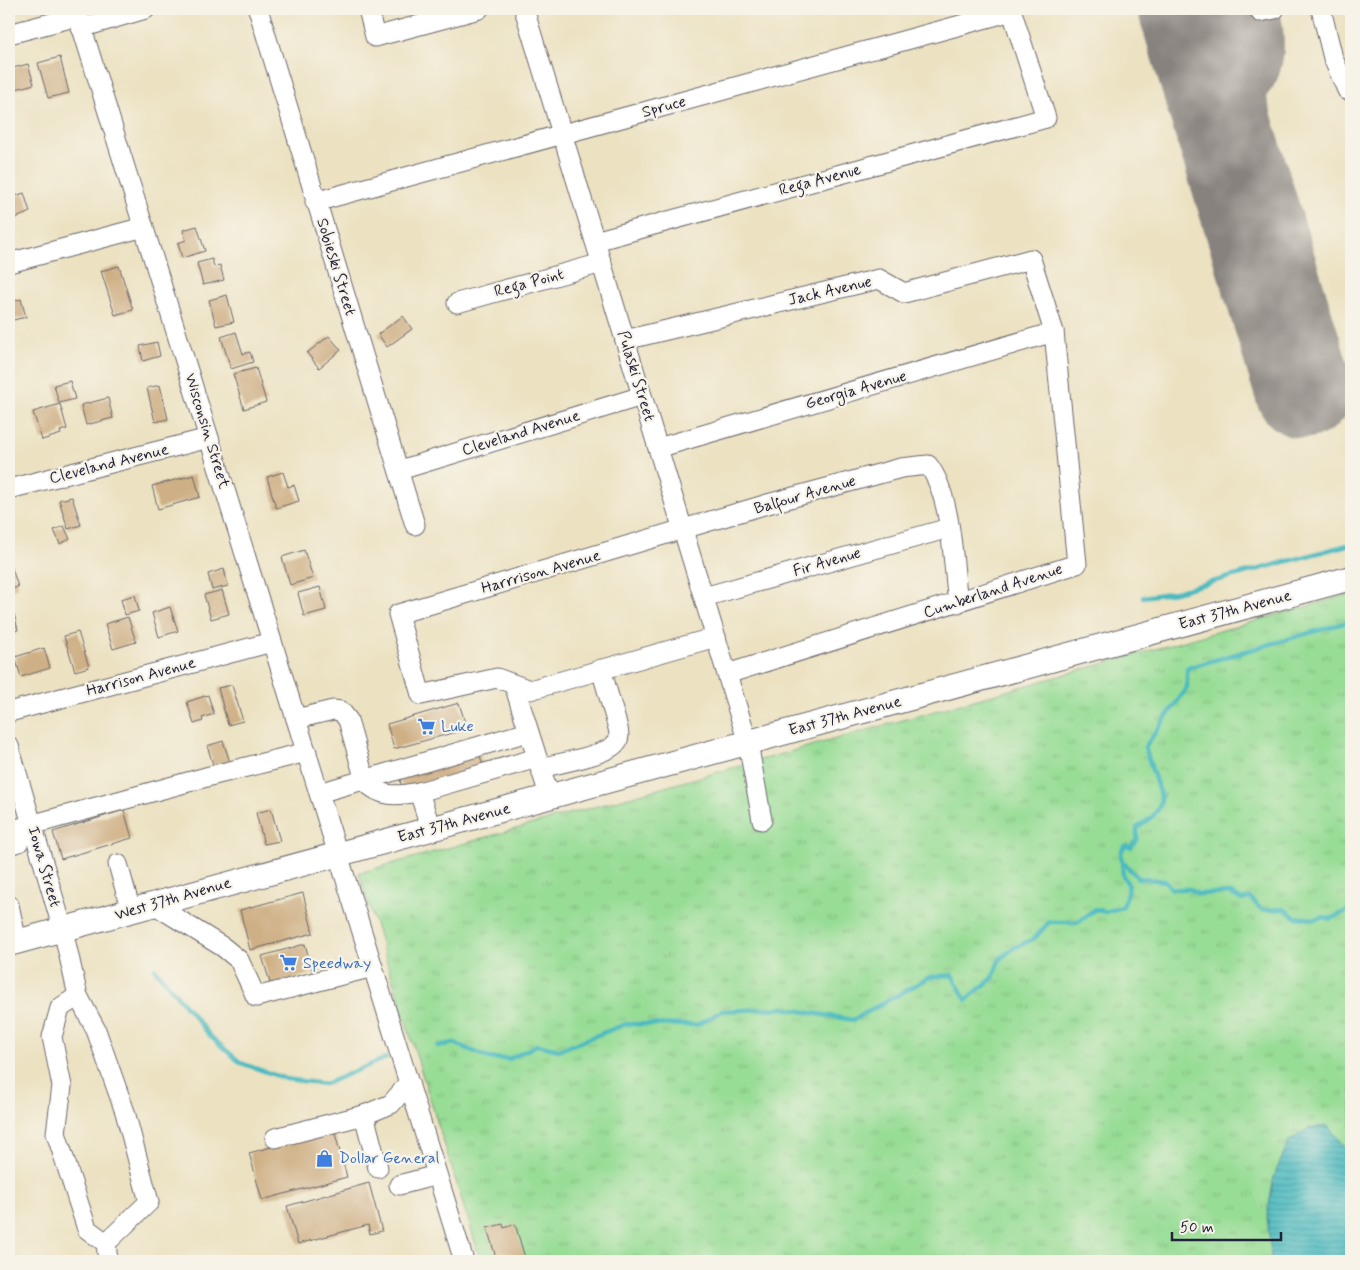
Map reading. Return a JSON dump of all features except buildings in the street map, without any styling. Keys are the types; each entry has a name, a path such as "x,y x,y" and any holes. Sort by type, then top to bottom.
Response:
{"main road":[{"name":"East 37th Avenue","path":"338,853 550,798 748,742 1351,578"},
{"name":"West 37th Avenue","path":"13,943 338,853"}],"street":[{"path":"9,34 78,18 146,9"},
{"name":"Sobieski Street","path":"258,9 315,202 400,470 415,525"},
{"path":"368,9 376,37 479,9"},
{"name":"Pulaski Street","path":"524,9 748,742 762,820"},
{"path":"1321,9 1333,58 1347,90 1351,90"},
{"name":"Spruce","path":"315,202 1011,10"},
{"name":"Rega Avenue","path":"595,241 1046,118 1011,10"},
{"name":"Wisconsin Street","path":"78,18 464,1261"},
{"path":"9,263 144,227"},
{"name":"Cumberland Avenue","path":"727,674 958,603 1077,564 1054,332 1031,260"},
{"name":"Jack Avenue","path":"625,340 879,279 904,293 1031,260"},
{"name":"Rega Point","path":"457,303 602,263"},
{"name":"Georgia Avenue","path":"658,448 1054,332"},
{"name":"Cleveland Avenue","path":"400,470 642,396"},
{"name":"Cleveland Avenue","path":"9,489 209,438"},
{"name":"Balfour Avenue","path":"684,531 764,506 901,468 928,465 936,476 950,528"},
{"path":"950,528 958,603"},
{"name":"Fir Avenue","path":"704,597 950,528"},
{"name":"Harrrison Avenue","path":"514,685 497,678 421,695 398,614 684,531"},
{"path":"514,685 530,690 716,637"},
{"name":"Harrison Avenue","path":"9,712 272,642"},
{"path":"296,719 332,710 342,711 348,720 365,781 372,788 384,794 401,795 538,763 606,750 616,743 619,735 602,669"},
{"path":"514,685 550,798"},
{"path":"319,793 528,732"},
{"name":"Iowa Street","path":"9,746 17,833 63,930 78,996 96,1030 125,1112 149,1202 107,1252"},
{"path":"17,833 210,776 306,752"},
{"path":"419,792 431,829"},
{"path":"118,864 131,911"},
{"path":"155,904 223,947 239,960 256,997 373,967"},
{"path":"9,906 13,943"},
{"path":"78,996 60,1008 52,1037 62,1086 56,1133 87,1229 107,1252"},
{"path":"274,1138 364,1116 391,1104 409,1083"},
{"path":"364,1116 378,1168"},
{"path":"399,1185 437,1175"}],"green space":[{"path":"1351,594 1351,1261 481,1261 359,873"}],"water":[{"path":"1328,1126 1351,1155 1351,1261 1273,1261 1267,1216 1274,1176 1289,1141 1309,1128"}],"waterway":[{"path":"1143,597 1175,592 1351,544"},
{"path":"438,1046 454,1043 489,1058 509,1059 537,1045 559,1050 626,1024 697,1025 722,1011 783,1008 853,1020 930,977 952,975 966,1000 993,978 999,960 1012,949 1035,938 1049,922 1079,922 1095,909 1105,912 1123,907 1129,886 1123,876 1121,852 1125,846 1131,847 1137,839 1137,828 1153,816 1159,808 1161,798 1145,747 1187,688 1187,668 1351,621"},
{"path":"1124,863 1138,878 1165,881 1172,889 1190,889 1198,894 1230,893 1242,900 1250,898 1262,910 1284,909 1295,917 1315,919 1323,917 1330,919 1351,909"},
{"path":"155,969 211,1037 241,1063 286,1079 325,1084 386,1058"}],"taxiway":[{"path":"1217,103 1245,89 1259,73 1264,52 1264,30 1260,9"}],"runway":[{"path":"1188,9 1304,389"}],"place":[{"name":"Luke","path":"427,726"},
{"name":"Speedway","path":"289,963"},
{"name":"Dollar General","path":"325,1158"}]}
